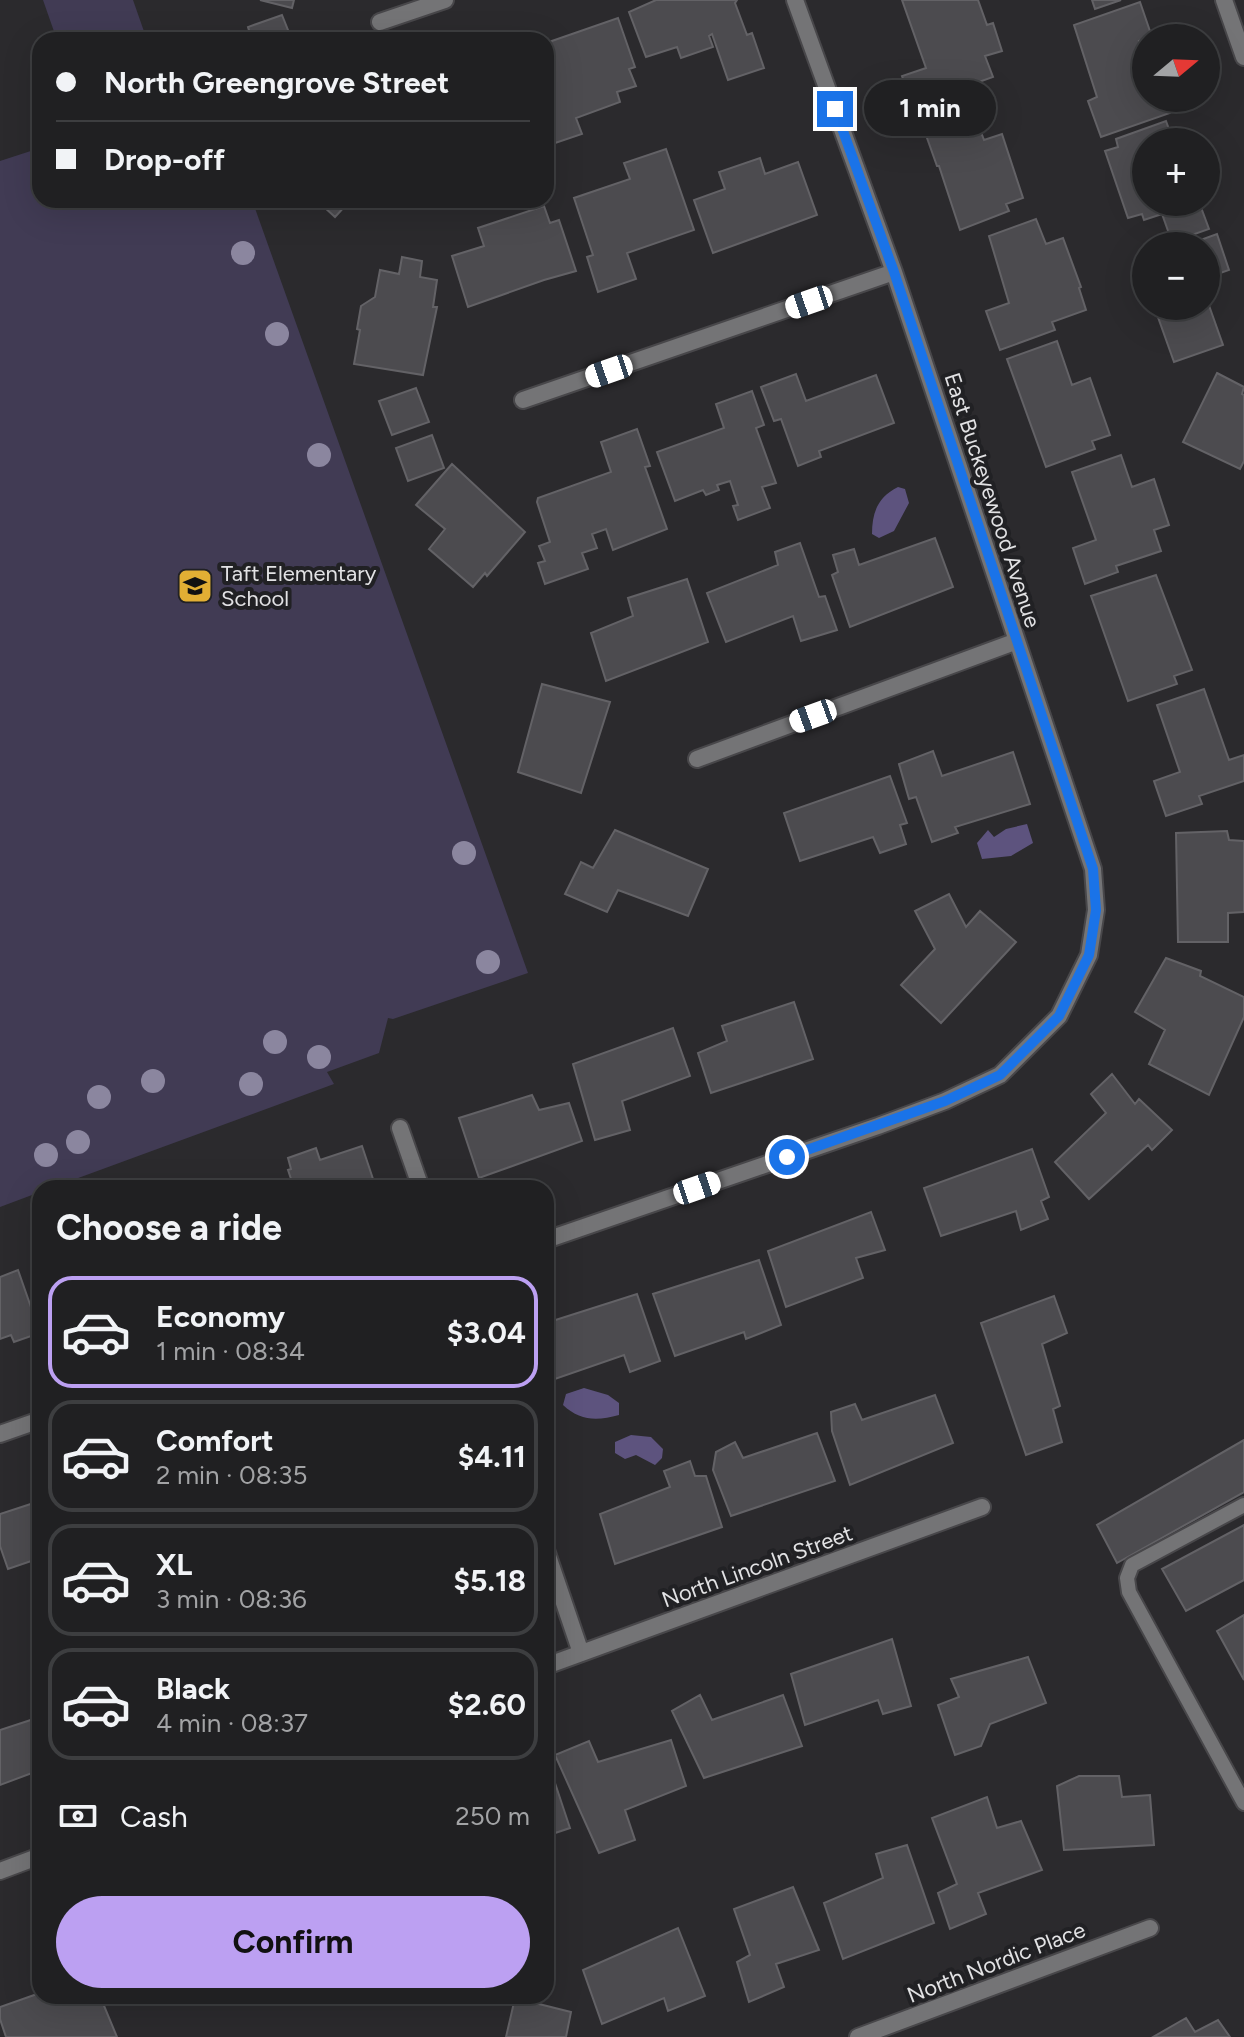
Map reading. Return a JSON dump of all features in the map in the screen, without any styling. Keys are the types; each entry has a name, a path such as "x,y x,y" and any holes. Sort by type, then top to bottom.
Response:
{"street":[{"path":"380,22 445,0"},
{"name":"East Buckeyewood Avenue","path":"554,1237 945,1101 1000,1075 1059,1016 1089,955 1096,910 1093,869 894,272 795,0"},
{"path":"1224,0 1244,57"},
{"path":"523,400 894,272"},
{"path":"697,759 1017,641"},
{"path":"400,1128 418,1180"},
{"path":"0,1434 32,1423"},
{"name":"North Lincoln Street","path":"554,1663 982,1507"},
{"path":"554,1574 581,1653"},
{"path":"0,1871 32,1859"},
{"name":"North Nordic Place","path":"858,2037 1150,1928"}],"lane":[{"path":"1244,1505 1132,1565 1127,1578 1129,1592 1244,1803"}],"shaded area":[{"path":"43,0 133,0 144,32 54,32"},
{"name":"Taft Elementary School","path":"32,151 32,208 255,208 528,973 393,1019 388,1018 379,1053 327,1072 334,1084 73,1180 32,1180 32,1195 0,1207 0,161"},
{"path":"898,487 905,489 909,503 894,531 879,538 872,534 875,512 881,500"},
{"path":"1027,824 1033,843 1011,856 982,859 977,843 988,830 994,837 1006,829"},
{"path":"584,1388 608,1395 619,1403 619,1415 589,1418 563,1405 566,1394"},
{"path":"631,1435 651,1437 663,1449 662,1458 655,1465 636,1455 625,1459 615,1453 615,1442"}],"building":[{"path":"260,0 294,0 292,8"},
{"path":"656,0 737,0 735,3 747,35 752,33 764,68 728,80 712,34 709,36 713,47 681,58 677,47 646,57 629,12"},
{"path":"902,0 978,0 987,25 993,23 1002,51 985,56 993,77 948,93 950,100 915,112 902,76 926,68"},
{"path":"1092,0 1121,0 1095,9"},
{"path":"1140,2 1148,24 1132,24 1132,112 1170,113 1101,137 1088,101 1097,97 1074,25"},
{"path":"282,15 289,32 250,32 248,27"},
{"path":"618,18 635,67 629,69 636,86 617,92 620,102 576,118 582,134 554,143 554,40"},
{"path":"972,108 984,140 1002,134 1023,198 1006,204 1009,211 960,230 922,124"},
{"path":"1166,121 1169,128 1147,128"},
{"path":"1132,133 1132,216 1135,216 1128,218 1105,151 1118,147 1116,139"},
{"path":"666,149 694,230 627,253 636,279 598,292 587,257 593,255 574,198 630,179 624,163"},
{"path":"760,158 765,174 798,162 817,215 713,253 694,200 725,189 719,172"},
{"path":"325,208 343,208 335,217"},
{"path":"545,208 550,223 559,220 576,271 468,307 452,256 484,246 478,228"},
{"path":"1163,216 1204,216 1209,229 1200,232 1168,232"},
{"path":"1036,219 1046,244 1063,238 1086,310 1052,322 1055,330 1000,350 986,311 1009,303 989,236"},
{"path":"1220,243 1229,270 1220,273"},
{"path":"402,257 422,261 420,277 437,280 433,307 437,307 423,375 354,364 361,306 375,297 380,270 399,274"},
{"path":"1159,320 1214,320 1223,345 1174,362"},
{"path":"1057,341 1072,385 1090,378 1110,435 1092,441 1095,449 1046,467 1007,359"},
{"path":"1217,373 1244,387 1244,461 1240,469 1183,442"},
{"path":"796,374 806,401 876,375 894,423 819,451 821,457 798,466 781,419 774,421 761,387"},
{"path":"416,388 429,422 392,435 379,401"},
{"path":"752,391 764,425 756,428 776,483 762,487 770,508 738,520 733,506 738,505 730,481 717,485 719,490 706,495 703,490 675,501 657,452 724,428 716,404"},
{"path":"637,429 650,466 645,467 667,529 613,550 606,529 592,534 597,548 582,553 588,569 545,584 538,563 545,561 539,546 550,542 538,498 611,472 601,442"},
{"path":"432,435 444,468 408,481 396,448"},
{"path":"1121,455 1132,487 1154,479 1169,525 1154,530 1161,551 1116,566 1118,572 1085,584 1073,548 1096,540 1072,472"},
{"path":"452,464 525,532 487,576 485,573 473,587 429,549 445,529 416,505"},
{"path":"935,538 953,587 850,627 832,575 838,572 833,555 854,549 859,565"},
{"path":"800,543 819,597 825,596 837,630 801,641 793,616 726,642 707,593 778,565 775,552"},
{"path":"1156,575 1192,670 1174,676 1177,684 1128,701 1091,596"},
{"path":"687,579 708,642 606,681 591,633 633,616 628,598"},
{"path":"542,684 610,702 581,793 518,772"},
{"path":"1204,689 1229,760 1244,755 1244,781 1199,796 1202,804 1166,816 1154,781 1180,772 1157,705"},
{"path":"933,751 942,776 1013,752 1030,804 955,827 958,833 932,842 916,797 909,799 899,764"},
{"path":"890,776 907,823 900,825 906,844 880,853 873,837 800,861 784,813"},
{"path":"615,830 708,869 688,916 618,890 607,912 565,894 581,862 593,868"},
{"path":"1227,831 1229,840 1244,841 1244,912 1228,913 1228,942 1178,942 1176,833"},
{"path":"949,894 966,927 980,911 1016,942 941,1023 901,985 935,949 915,911"},
{"path":"1166,958 1201,971 1200,976 1244,997 1244,1017 1209,1095 1149,1064 1165,1030 1135,1012"},
{"path":"794,1002 813,1059 711,1093 698,1053 727,1041 722,1026"},
{"path":"673,1028 690,1076 622,1101 630,1130 595,1140 573,1064"},
{"path":"1112,1074 1135,1104 1139,1099 1172,1130 1152,1150 1148,1145 1089,1199 1055,1162 1106,1113 1091,1094"},
{"path":"532,1095 539,1110 569,1103 582,1141 479,1178 459,1118"},
{"path":"362,1146 373,1180 291,1180 288,1158 316,1148 320,1160"},
{"path":"1032,1149 1049,1197 1041,1201 1048,1219 1021,1230 1016,1211 941,1236 924,1188"},
{"path":"871,1212 885,1250 856,1258 863,1278 786,1307 768,1251"},
{"path":"759,1260 781,1325 746,1339 744,1332 675,1356 653,1294"},
{"path":"18,1270 32,1310 32,1336 14,1342 11,1335 0,1339 0,1277"},
{"path":"637,1294 660,1361 630,1372 624,1355 554,1379 554,1320"},
{"path":"1054,1296 1067,1333 1042,1344 1060,1406 1053,1409 1062,1442 1026,1455 981,1323"},
{"path":"935,1395 953,1443 850,1485 832,1431 831,1412 855,1404 862,1420"},
{"path":"817,1433 835,1481 731,1516 713,1470 716,1452 735,1442 743,1458"},
{"path":"1244,1440 1244,1492 1117,1563 1097,1525"},
{"path":"690,1461 695,1476 706,1476 722,1527 615,1564 600,1514 670,1487 664,1471"},
{"path":"32,1504 32,1561 8,1569 0,1546 0,1514"},
{"path":"1244,1525 1244,1580 1186,1611 1162,1569"},
{"path":"1244,1615 1244,1680 1217,1631"},
{"path":"892,1639 911,1706 883,1714 878,1700 805,1725 791,1674"},
{"path":"1028,1657 1046,1703 990,1724 981,1746 955,1755 938,1705 959,1697 951,1679"},
{"path":"700,1695 712,1720 783,1695 802,1746 704,1778 672,1711"},
{"path":"32,1720 32,1773 0,1785 0,1730"},
{"path":"671,1740 686,1786 625,1810 635,1840 599,1853 555,1755 589,1741 598,1762"},
{"path":"1079,1776 1119,1776 1122,1797 1150,1795 1154,1845 1064,1850 1057,1786"},
{"path":"554,1780 570,1828 554,1833"},
{"path":"987,1797 997,1828 1021,1821 1042,1870 978,1893 986,1914 950,1929 938,1893 957,1884 932,1818"},
{"path":"907,1845 934,1923 843,1959 824,1903 883,1878 876,1854"},
{"path":"793,1887 819,1950 776,1964 784,1987 749,2002 737,1962 750,1955 734,1909"},
{"path":"678,1928 705,1996 668,2011 664,1998 602,2024 583,1970"},
{"path":"32,1996 32,2004 103,2004 117,2037 6,2037 0,2007"},
{"path":"514,2004 539,2004 571,2012 566,2037 506,2037"},
{"path":"1186,2018 1195,2032 1218,2020 1230,2037 1153,2037"}],"place":[{"name":"Taft Elementary School","path":"195,586"}],"route":[{"path":"787,1157 945,1101 1000,1075 1059,1016 1089,955 1096,910 1093,869 894,272 835,109"}]}
